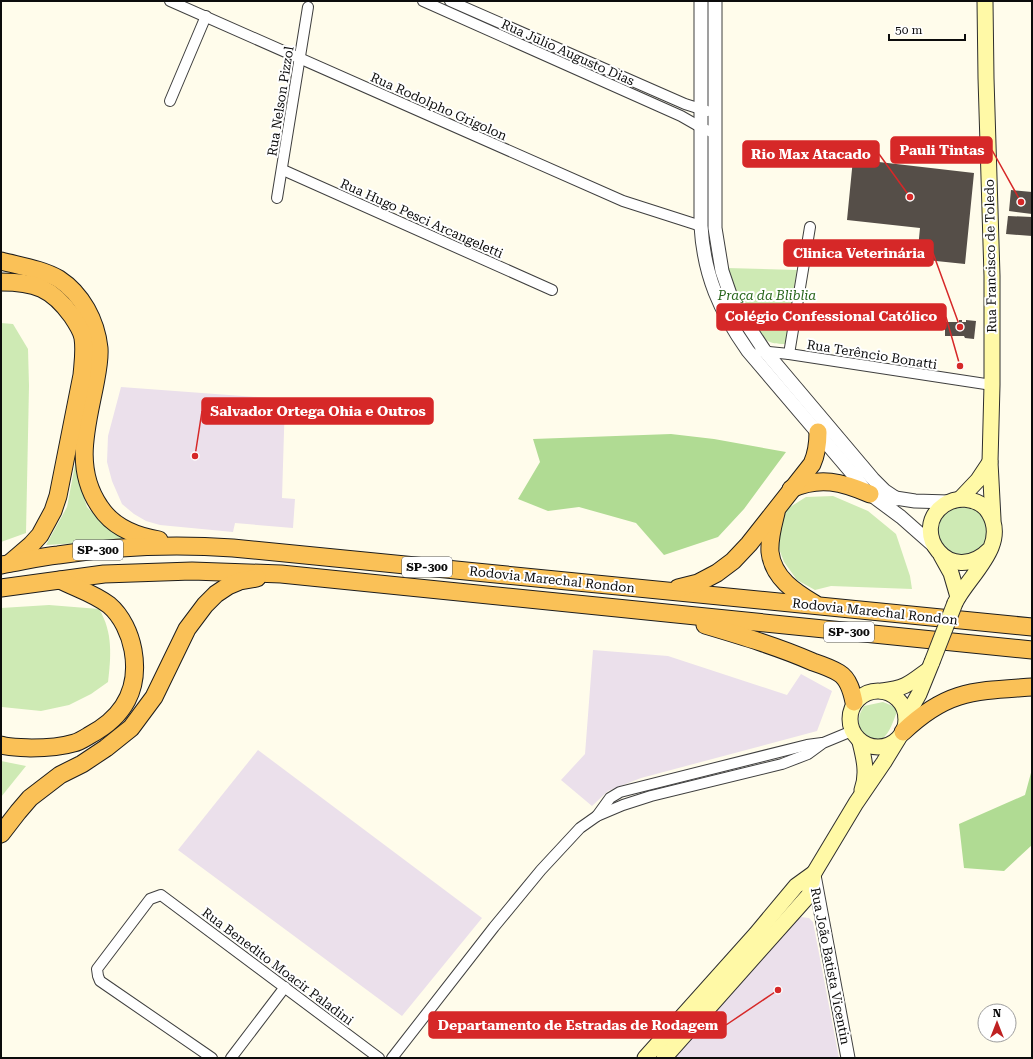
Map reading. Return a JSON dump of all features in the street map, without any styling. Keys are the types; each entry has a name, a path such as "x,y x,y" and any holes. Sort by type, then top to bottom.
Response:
{"highway":[{"path":"1,261 39,271 58,279 73,290 95,325 99,355 83,459 87,482 96,502 106,516 123,530 147,538 189,545"},
{"path":"1,282 17,282 34,285 52,294 64,305 75,320 83,336 84,355 81,383 58,496 46,525 40,535 31,546 5,565"},
{"path":"666,590 698,584 717,573 733,561 749,544 812,464 818,448 818,432"},
{"path":"791,489 802,484 824,481 838,482 868,493"},
{"path":"777,509 771,538 770,552 775,568 782,580 791,588 819,606"},
{"name":"Rodovia Marechal Rondon","path":"5,565 101,549 189,545 283,552 1032,627"},
{"name":"Rodovia Marechal Rondon","path":"1,588 104,574 164,571 238,571 281,574 1032,650"},
{"path":"1,834 30,798 60,775 82,764 106,748 131,728 154,697 187,629 204,605 228,586 240,582 281,574"},
{"path":"1,745 44,748 74,743 102,728 121,710 134,682 135,662 131,639 124,624 110,606 60,580"},
{"path":"667,614 751,639 804,658 839,673 849,685 854,702"},
{"path":"902,730 916,719 948,700 970,693 1032,688"}],"main road":[{"name":"Rua Francisco de Toledo","path":"985,1 992,276 990,462 993,518"},
{"path":"957,600 952,573 931,537 931,526 934,516 940,508 955,500 978,480 990,462"},
{"path":"664,1058 809,895 814,873 856,803 884,762 902,730 919,694 957,600 976,574 994,540 996,529 993,518 988,510 980,503 970,499 955,500"},
{"path":"938,551 950,560 961,563 972,562 982,557 990,549"},
{"path":"856,803 865,782 865,759 849,721 850,711 854,702 862,695 871,691 882,691 906,687 930,666"},
{"path":"856,736 866,745 880,747 886,746 902,730 901,703 896,697 882,691"},
{"path":"645,1058 756,934 796,886 814,873"}],"street":[{"name":"Rua Rodolpho Grigolon","path":"170,1 206,16 300,60 623,201 701,226"},
{"name":"Rua Julio Augusto Dias","path":"423,1 680,116 716,134"},
{"name":"Rua Julio Augusto Dias","path":"450,1 702,110 716,113"},
{"path":"701,1 702,243 709,275 720,304 732,329 748,351 868,493 901,516 938,551"},
{"path":"716,1 715,228 722,271 733,303 764,350 873,479 885,491 897,499"},
{"name":"Rua Nelson Pizzol","path":"277,198 283,170 308,7"},
{"path":"170,101 206,16"},
{"name":"Rua Hugo Pesci Arcangeletti","path":"283,170 552,290"},
{"path":"789,354 810,227"},
{"name":"Rua Terêncio Bonatti","path":"748,351 764,350 992,385"},
{"path":"868,493 915,501 955,500"},
{"path":"597,816 610,798 620,792 807,745 856,736"},
{"path":"392,1058 494,927 541,870 580,828 597,816 623,805 651,796 782,764 808,754 823,743"},
{"path":"732,764 735,775"},
{"path":"692,774 695,785"},
{"name":"Rua João Batista Vicentin","path":"814,873 848,1058"},
{"name":"Rua Benedito Moacir Paladini","path":"212,1058 100,981 98,976 97,969 150,899 162,895 380,1058"},
{"path":"231,1058 285,987"}],"shaded area":[{"path":"121,387 285,399 282,498 295,499 293,528 235,523 233,532 160,525 146,521 134,514 122,504 112,481 107,462 108,436"},
{"path":"593,650 668,656 787,695 801,674 832,691 817,731 641,778 608,791 592,806 561,780 585,754"},
{"path":"258,750 482,918 402,1016 178,850"},
{"path":"801,917 809,918 813,922 839,1058 669,1058 794,921"}],"green space":[{"name":"Praça da Bliblia","path":"727,268 797,270 786,344 772,343 768,341 757,329 744,308"},
{"path":"1,323 13,324 28,349 29,386 26,533 1,542"},
{"path":"671,434 714,439 786,452 744,509 718,537 664,555 636,523 579,507 548,511 518,499 540,462 533,439"},
{"path":"77,454 78,479 87,507 106,527 134,540 46,545 67,507"},
{"path":"833,496 868,511 896,534 910,576 912,589 831,586 815,590 797,580 784,562 778,546 780,527 787,509 806,497"},
{"path":"968,505 984,515 989,533 988,539 981,549 964,556 952,554 942,546 937,534 938,522 950,508"},
{"path":"49,605 99,609 104,618 109,635 110,663 108,682 91,694 69,705 41,711 2,707 1,608"},
{"path":"883,702 893,706 897,712 887,734 877,742 872,742 861,733 859,723 860,715 864,706"},
{"path":"1,761 26,766 1,797"},
{"path":"1032,769 1032,845 1004,871 964,868 959,824 1025,795"}],"building":[{"path":"853,159 974,173 965,264 917,259 920,228 847,220"},
{"path":"1011,190 1032,192 1032,214 1009,211"},
{"path":"1008,216 1032,217 1032,236 1006,234"},
{"path":"959,320 962,320 962,322 966,322 966,320 976,321 974,339 965,338 964,336 945,336 945,322 959,322"}],"place":[{"name":"Rio Max Atacado","path":"910,197"},
{"name":"Pauli Tintas","path":"1021,202"},
{"name":"Clinica Veterinária","path":"960,327"},
{"name":"Colégio Confessional Católico","path":"960,366"},
{"name":"Salvador Ortega Ohia e Outros","path":"195,456"},
{"name":"Departamento de Estradas de Rodagem","path":"778,990"}]}
